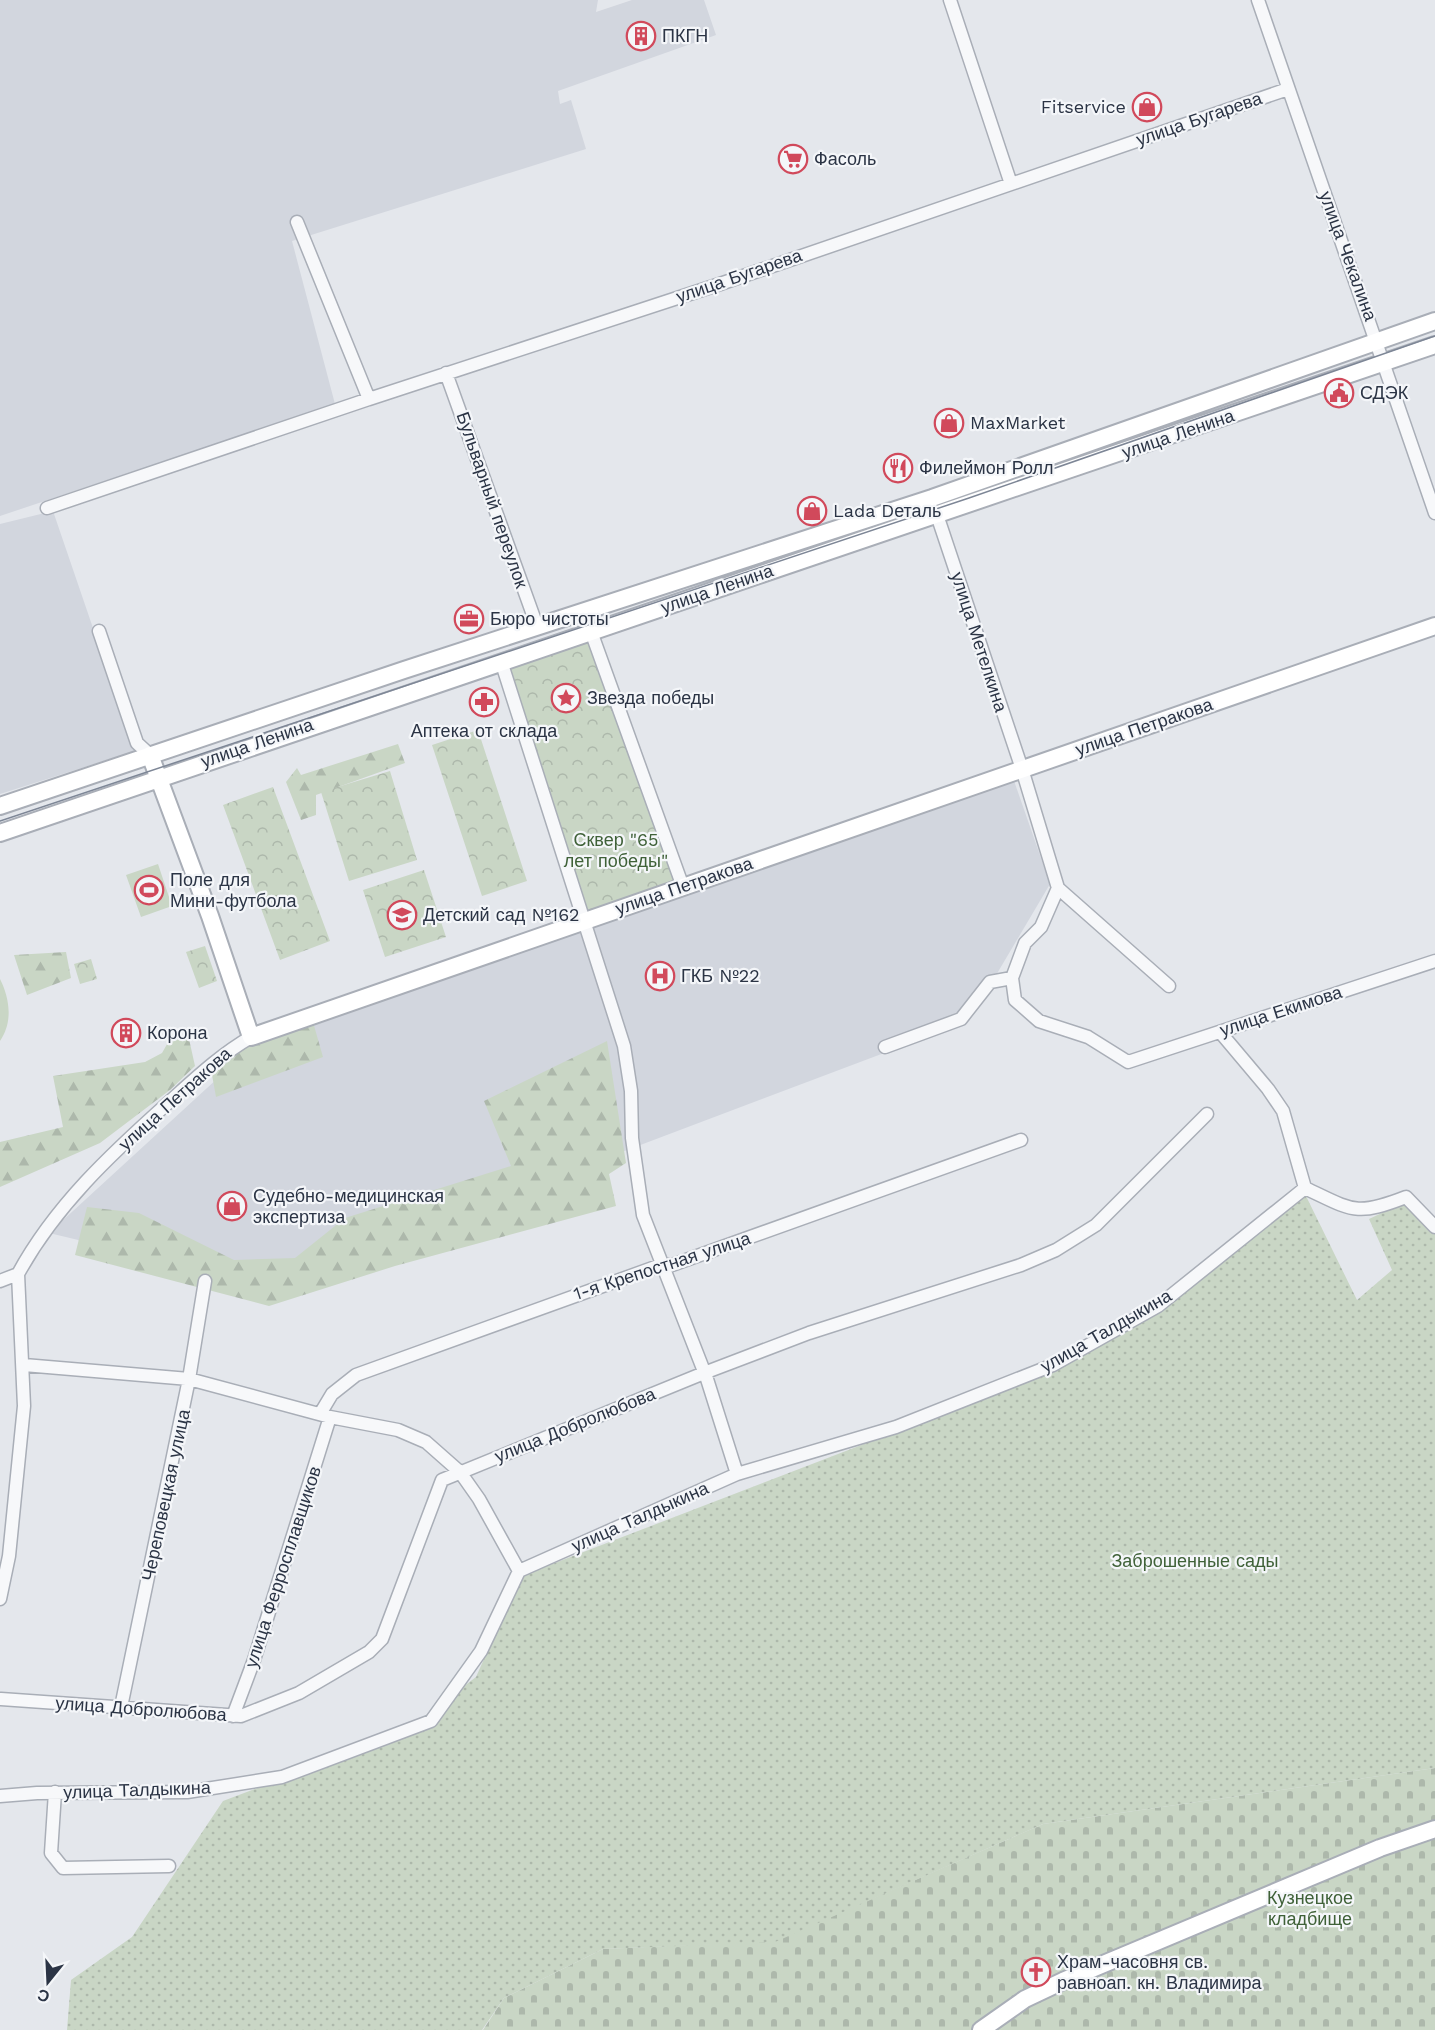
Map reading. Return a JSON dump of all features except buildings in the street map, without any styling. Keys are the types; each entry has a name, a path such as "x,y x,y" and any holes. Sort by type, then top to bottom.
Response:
{"main road":[{"name":"улица Ленина","path":"0,806 932,498 1435,321"},
{"name":"улица Ленина","path":"0,832 1435,345"},
{"name":"улица Петракова","path":"250,1037 1435,626"},
{"path":"150,755 250,1037"},
{"path":"981,2030 1025,1999 1063,1981 1380,1848 1435,1830"}],"street":[{"path":"950,0 1011,184"},
{"name":"улица Чекалина","path":"1258,0 1378,341 1435,513"},
{"name":"улица Бугарева","path":"47,508 720,284 1288,89"},
{"path":"297,222 369,399"},
{"name":"Бульварный переулок","path":"446,374 537,627"},
{"name":"улица Метелкина","path":"937,515 1022,769 1058,888"},
{"path":"584,612 683,887"},
{"path":"99,631 137,743 150,755"},
{"path":"501,661 624,1046 631,1091 632,1138 643,1215 704,1372 737,1474"},
{"path":"885,1047 961,1019 990,982 1012,978 1025,943 1041,927 1058,888 1168,986"},
{"name":"улица Екимова","path":"1012,978 1015,1000 1039,1021 1088,1037 1128,1062 1435,961"},
{"path":"1220,1032 1268,1089 1282,1111 1305,1188 1351,1210 1376,1209 1406,1197 1435,1227"},
{"name":"улица Петракова","path":"18,1275 32,1249 76,1190 190,1083 230,1049 250,1037"},
{"name":"улица Добролюбова","path":"0,1699 241,1716 299,1693 369,1652 382,1639 442,1480 704,1372 809,1333 1022,1265 1056,1250 1096,1225 1207,1114"},
{"name":"1-я Крепостная улица","path":"325,1416 332,1394 356,1375 661,1265 672,1264 1021,1140"},
{"name":"улица Талдыкина","path":"0,1796 55,1792 187,1792 282,1777 431,1721 481,1651 519,1571 737,1474 896,1427 1053,1365 1158,1306 1305,1188"},
{"path":"0,1281 18,1275 24,1365 17,1489 0,1599"},
{"name":"Череповецкая улица","path":"121,1707 189,1379 206,1281"},
{"path":"24,1365 189,1379 325,1416 398,1430 426,1442 460,1472 479,1499 519,1571"},
{"name":"улица Ферросплавщиков","path":"233,1716 254,1660 325,1416"},
{"path":"55,1792 51,1853 63,1868 170,1866"}],"shaded area":[{"path":"0,0 598,0 596,12 632,0 704,0 716,35 558,91 560,104 571,100 586,149 292,241 335,404 0,516"},
{"path":"53,511 135,751 0,794 0,524"},
{"path":"1013,778 1050,884 969,1021 606,1158 280,1288 49,1233 255,1044"}],"green space":[{"name":"Сквер \"65 лет победы\"","path":"594,638 678,881 585,913 506,667"},
{"path":"478,730 527,881 482,896 432,745"},
{"path":"398,744 405,763 316,795 316,815 301,820 286,782 297,768 301,775"},
{"path":"390,771 417,860 349,881 321,792"},
{"path":"273,787 330,941 280,960 223,805"},
{"name":"Поле для Мини-футбола","path":"158,864 172,906 141,917 126,875"},
{"path":"424,870 446,937 385,957 363,890"},
{"path":"205,946 217,981 199,988 186,952"},
{"path":"66,952 71,978 27,995 14,955"},
{"path":"91,959 97,979 80,984 74,964"},
{"path":"0,979 9,1010 7,1026 0,1041"},
{"path":"313,1022 323,1057 216,1097 212,1075 252,1042"},
{"path":"174,1032 189,1039 195,1066 170,1090 100,1143 0,1187 0,1142 63,1127 53,1076 145,1062 162,1053"},
{"path":"607,1041 626,1163 609,1174 616,1206 395,1266 269,1306 75,1255 87,1207 139,1213 234,1260 295,1258 345,1218 511,1166 484,1101"},
{"name":"Заброшенные сады","path":"1306,1196 1357,1300 1392,1270 1369,1219 1403,1203 1435,1234 1435,1768 1043,1824 775,1942 603,1949 504,1998 482,2030 67,2030 71,1980 132,1937 223,1801 401,1734 476,1677 521,1576 1041,1376 1172,1298"},
{"name":"Кузнецкое кладбище","path":"1435,1768 1435,2030 483,2030 504,1998 603,1949 775,1941 1043,1824"}],"tram line":[{"path":"0,821 969,498 1435,336"}],"place":[{"name":"ПКГН","path":"641,36"},
{"name":"Fitservice","path":"1147,107"},
{"name":"Фасоль","path":"793,159"},
{"name":"СДЭК","path":"1339,393"},
{"name":"MaxMarket","path":"949,423"},
{"name":"Филеймон Ролл","path":"898,468"},
{"name":"Lada Dеталь","path":"812,511"},
{"name":"Бюро чистоты","path":"469,619"},
{"name":"Звезда победы","path":"566,698"},
{"name":"Аптека от склада","path":"484,702"},
{"name":"Поле для Мини-футбола","path":"149,890"},
{"name":"Детский сад №162","path":"402,915"},
{"name":"ГКБ №22","path":"660,976"},
{"name":"Корона","path":"126,1033"},
{"name":"Судебно-медицинская экспертиза","path":"232,1206"},
{"name":"Храм-часовня св. равноап. кн. Владимира","path":"1036,1972"}]}
